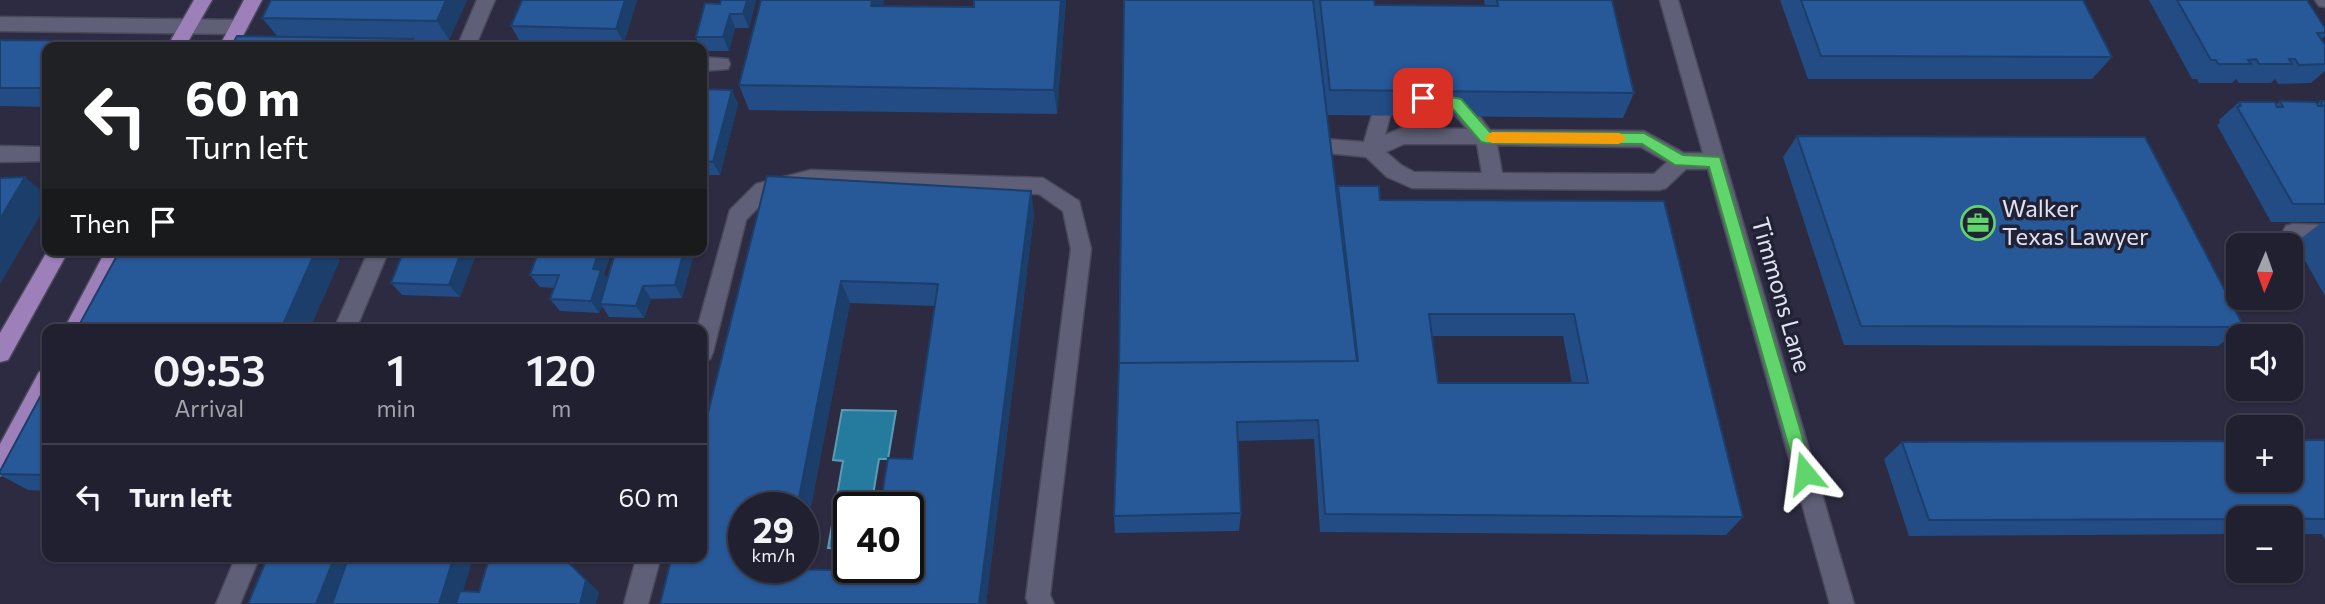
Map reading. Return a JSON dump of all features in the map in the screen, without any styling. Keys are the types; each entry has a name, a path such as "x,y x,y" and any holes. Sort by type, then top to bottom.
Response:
{"main road":[{"path":"179,42 203,0"},
{"path":"231,42 253,0"},
{"path":"0,353 56,256"},
{"path":"78,324 114,256"},
{"path":"0,466 42,388"}],"street":[{"path":"468,42 486,0"},
{"name":"Timmons Lane","path":"1669,0 1842,604"},
{"path":"0,24 239,27"},
{"path":"707,64 721,64"},
{"path":"1371,150 1384,103 1423,98 1456,103 1486,138 1493,180"},
{"path":"1325,147 1371,150 1402,136 1644,139 1681,161 1715,161"},
{"path":"1371,150 1394,171 1412,180 1659,183 1681,161"},
{"path":"0,154 41,155"},
{"path":"707,333 737,216 762,190 811,178 1043,186 1072,207 1081,249 1038,598 1042,604"},
{"path":"2293,232 2325,233"},
{"path":"347,324 376,256"},
{"path":"228,604 246,562"},
{"path":"636,604 647,562"}],"water":[{"path":"842,410 896,411 888,459 879,459 874,492 838,492 843,461 833,460"},
{"path":"833,519 833,548 828,548"}],"building":[{"path":"271,0 446,0 437,21 262,18"},
{"path":"522,0 625,0 616,29 511,26"},
{"path":"721,0 747,0 743,14 730,14 723,37 696,37 705,3 720,4"},
{"path":"761,0 872,0 871,6 974,7 974,0 1061,0 1054,90 739,85"},
{"path":"1124,0 1313,0 1357,361 1119,363"},
{"path":"1320,0 1374,0 1375,5 1498,6 1497,0 1612,0 1634,93 1330,90"},
{"path":"1801,0 2083,0 2112,57 1821,56"},
{"path":"2177,0 2307,0 2325,28 2325,33 2317,33 2325,45 2325,64 2299,65 2295,59 2289,59 2292,64 2259,64 2256,59 2248,60 2251,64 2218,64 2216,60 2211,60"},
{"path":"237,36 413,39 412,42 234,42"},
{"path":"0,40 113,41 42,42 42,88 0,88"},
{"path":"707,89 732,90 713,162 707,161"},
{"path":"2280,101 2316,102 2318,106 2323,106 2320,101 2325,101 2325,204 2293,204 2237,107 2241,106 2239,102 2275,102 2277,107 2283,107"},
{"path":"1797,136 2145,137 2226,292 2226,310 2235,310 2242,324 2226,324 2226,327 1861,326"},
{"path":"767,176 1031,191 979,604 660,604 670,562 707,562 707,417","holes":["841,281 938,284 912,459 888,458 883,492 924,492 924,583 833,583 833,570 819,570 819,583 728,583 728,492 800,492"]},
{"path":"25,177 0,219 0,178"},
{"path":"1338,186 1379,186 1380,200 1664,201 1743,517 1325,514 1318,420 1237,422 1241,513 1114,516 1119,363 1358,361","holes":["1429,314 1574,314 1588,383 1438,383"]},
{"path":"117,256 313,256 283,324 80,324"},
{"path":"402,256 460,256 449,285 391,283"},
{"path":"537,256 597,256 593,269 601,270 591,301 550,299 559,275 530,275"},
{"path":"614,256 682,256 675,285 643,286 636,306 600,304"},
{"path":"42,393 42,475 0,474"},
{"path":"2303,440 2325,440 2325,519 2303,519 2303,506 2226,506 2226,519 1929,520 1902,442 2226,441 2226,492 2303,492"},
{"path":"266,562 333,562 316,604 248,604"},
{"path":"347,562 452,562 439,604 332,604"},
{"path":"488,562 568,562 586,580 580,604 456,604 460,591 479,592"}],"slow traffic":[{"path":"1492,138 1619,138"}],"place":[{"name":"Walker Texas Lawyer","path":"1978,223"}],"route":[{"path":"1423,98 1456,103 1486,138 1644,139 1681,161 1715,161 1805,473"}]}
